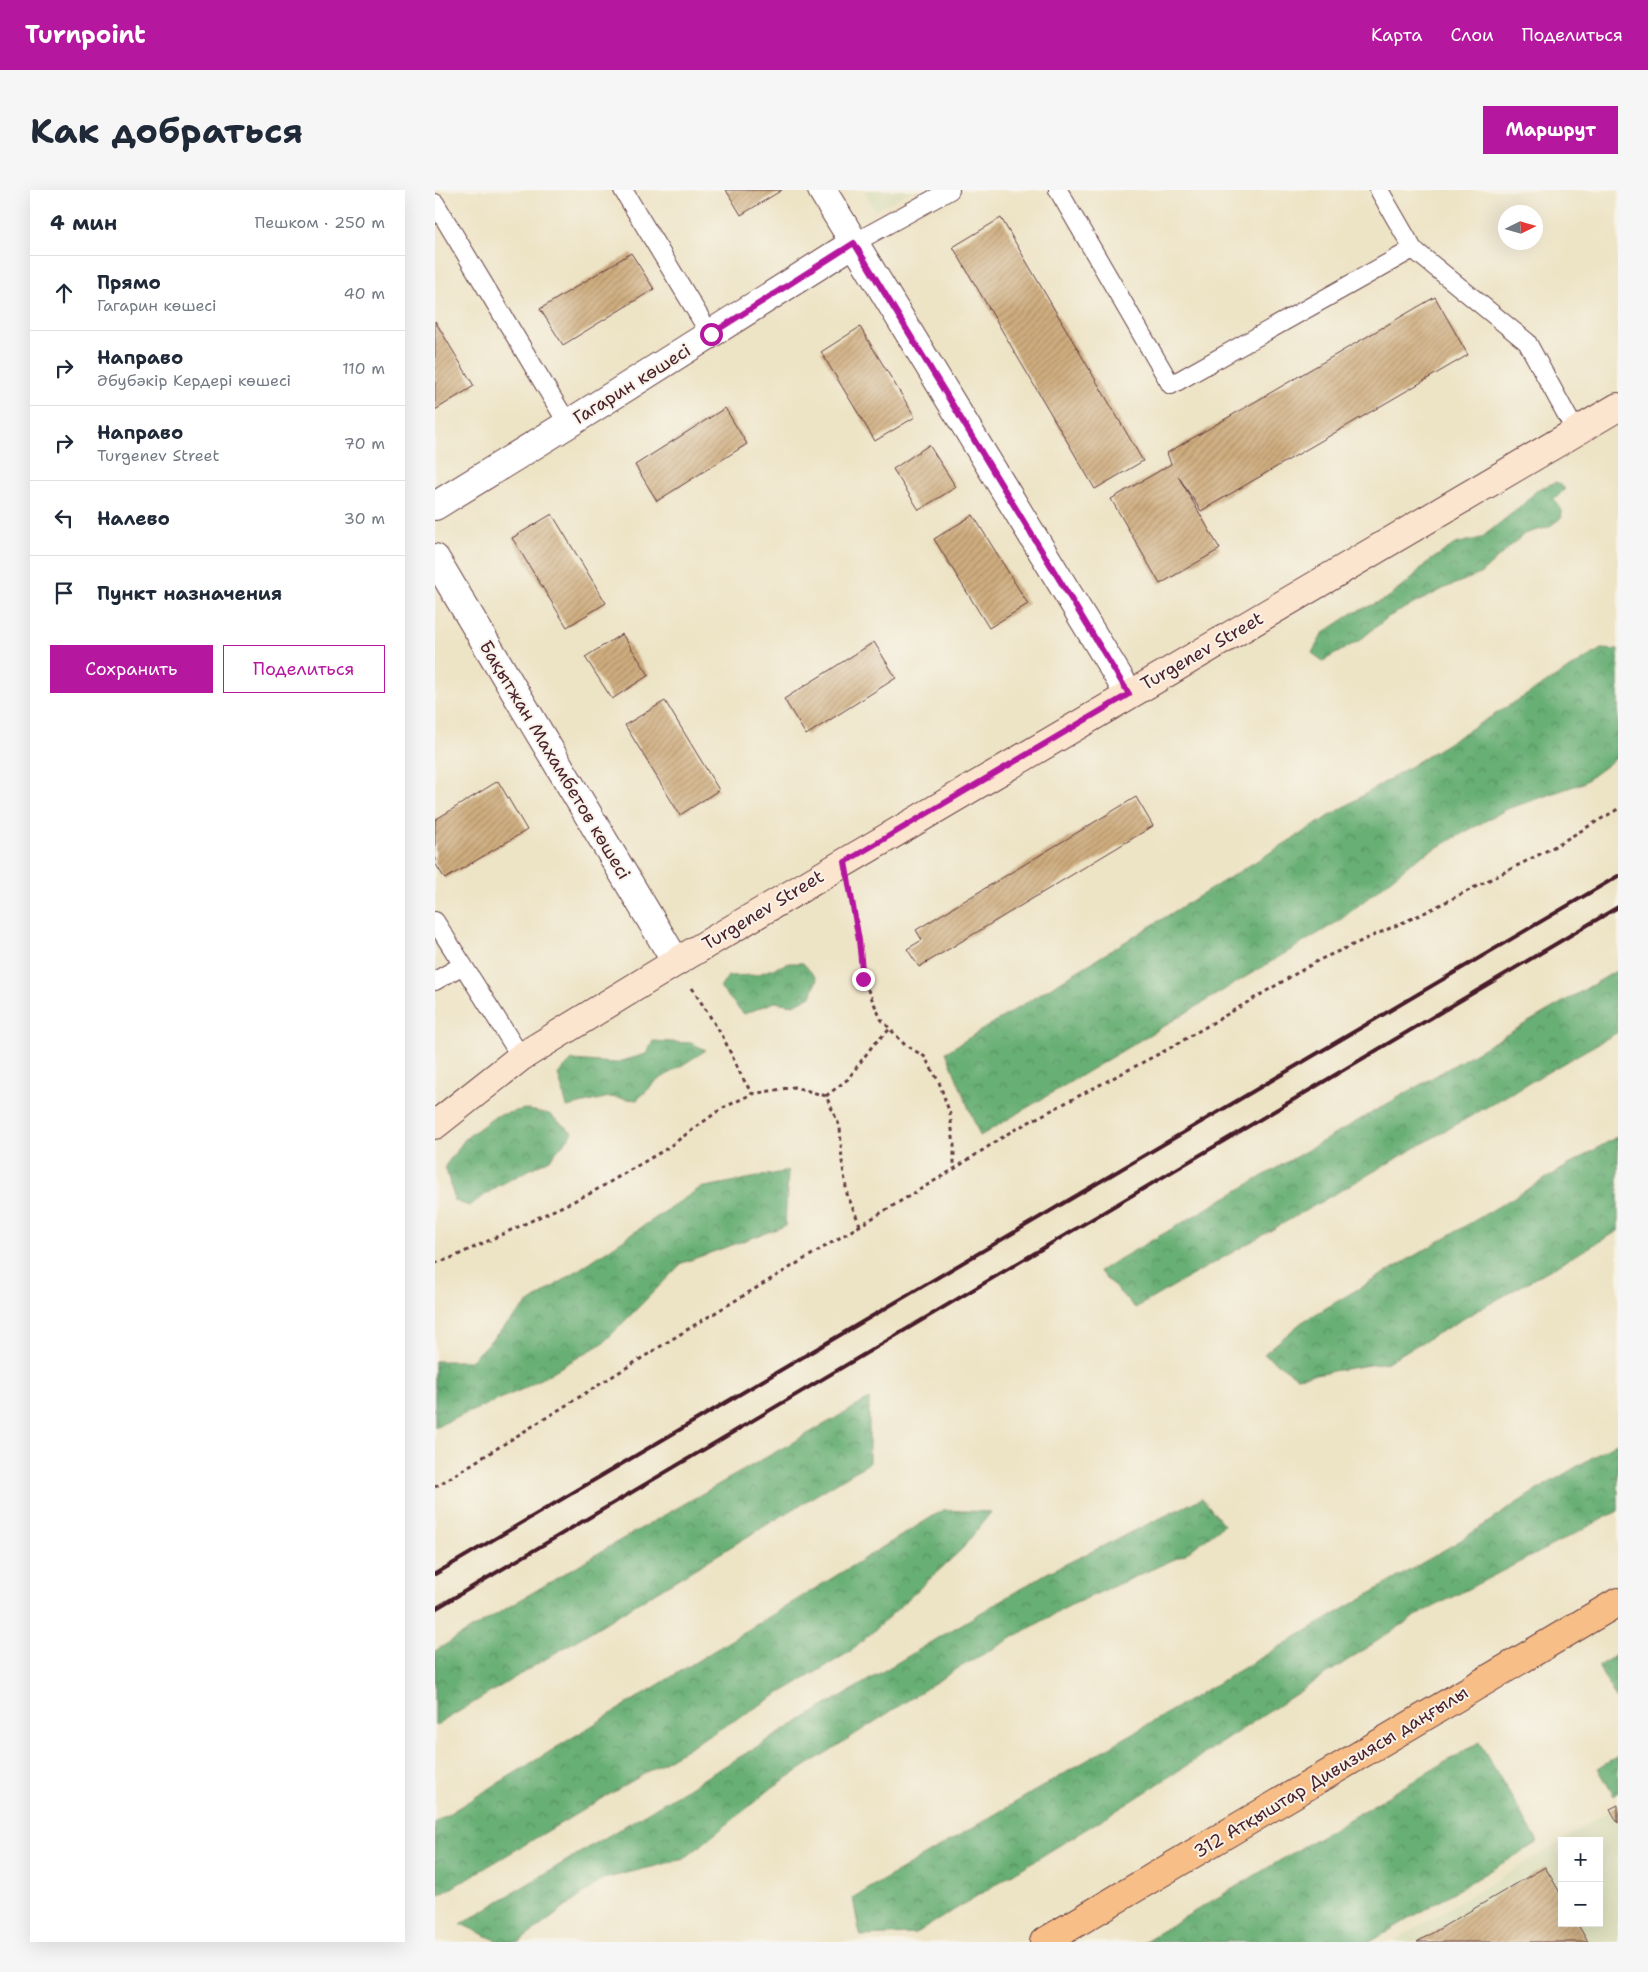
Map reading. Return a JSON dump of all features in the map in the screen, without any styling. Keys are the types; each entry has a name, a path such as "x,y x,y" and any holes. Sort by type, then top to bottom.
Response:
{"highway":[{"name":"312 Атқыштар Дивизиясы даңғылы","path":"1044,1942 1618,1602"}],"main road":[{"name":"Turgenev Street","path":"435,1125 521,1057 676,962 1618,407"}],"street":[{"path":"822,190 1129,694"},
{"name":"Гагарин көшесі","path":"435,506 854,243"},
{"name":"Бақытжан Махамбетов көшесі","path":"435,558 676,962"}],"lane":[{"path":"623,190 711,334"},
{"path":"854,243 950,190"},
{"path":"1058,190 1171,385 1413,249"},
{"path":"1379,190 1413,249 1527,342 1576,432"},
{"path":"435,203 568,424"},
{"path":"435,921 521,1057"},
{"path":"435,981 463,965"}],"path":[{"path":"435,1487 698,1323 954,1169 1011,1131 1170,1048 1319,960 1424,913 1550,849 1618,810"},
{"path":"845,862 859,940 863,979 881,1019 905,1045 924,1056 939,1082 950,1114 955,1145 954,1169"},
{"path":"676,962 723,1036 752,1094"},
{"path":"826,1096 847,1079 873,1045 890,1029"},
{"path":"435,1263 449,1259 591,1193 666,1149 721,1109 752,1094 794,1087 826,1096 840,1127 842,1161 847,1194 860,1226"}],"shaded area":[{"path":"864,190 912,190 875,211"},
{"path":"1618,1805 1618,1942 1392,1942 1558,1843 1558,1927 1603,1927 1603,1837 1568,1837"}],"green space":[{"path":"1557,482 1565,489 1554,500 1560,507 1562,517 1549,527 1524,534 1480,574 1445,588 1388,617 1360,640 1323,661 1312,653 1323,633 1353,613 1386,599 1408,582 1425,564 1455,544 1481,538 1520,507 1538,489"},
{"path":"1601,649 1618,650 1618,757 1583,783 1507,809 1416,859 1339,921 980,1136 946,1052"},
{"path":"789,963 803,963 817,979 811,996 794,1005 775,1002 744,1014 720,988 728,976 756,975"},
{"path":"1618,970 1618,1032 1135,1308 1099,1271"},
{"path":"653,1041 691,1043 706,1050 657,1081 637,1100 609,1097 567,1107 558,1074 572,1060 615,1063 646,1054"},
{"path":"524,1109 549,1114 573,1133 550,1159 498,1186 469,1206 455,1201 445,1166 466,1138 496,1116"},
{"path":"1618,1136 1618,1231 1387,1362 1297,1377 1264,1354 1302,1322"},
{"path":"788,1171 785,1226 682,1263 603,1343 523,1389 435,1427 435,1361 470,1361 526,1305 700,1188"},
{"path":"869,1399 869,1463 435,1726 435,1651 617,1542"},
{"path":"1618,1442 1618,1511 1414,1617 1135,1799 915,1934 860,1936 853,1898 1461,1540 1529,1495"},
{"path":"1202,1498 1224,1525 1184,1555 1069,1606 955,1670 773,1787 684,1859 603,1879 519,1942 500,1942 461,1924 1047,1573"},
{"path":"943,1510 991,1512 962,1549 853,1650 443,1893 435,1894 435,1822"},
{"path":"1618,1654 1618,1702 1598,1666"},
{"path":"1479,1742 1538,1842 1370,1942 1143,1942"},
{"path":"1618,1757 1618,1793 1614,1796 1598,1768"}],"building":[{"path":"726,190 782,190 741,215"},
{"path":"1001,218 1143,461 1095,489 953,247"},
{"path":"631,253 654,289 563,345 540,309"},
{"path":"1435,297 1468,355 1201,511 1178,476 1220,549 1160,584 1111,499 1171,464 1167,453"},
{"path":"435,321 474,386 435,410"},
{"path":"860,327 915,417 875,441 821,352"},
{"path":"725,408 747,444 657,501 635,465"},
{"path":"929,445 956,487 919,510 893,469"},
{"path":"552,514 606,603 567,627 512,538"},
{"path":"973,515 1028,604 989,628 934,539"},
{"path":"622,634 649,675 612,699 585,657"},
{"path":"874,642 896,678 806,735 784,699"},
{"path":"665,701 719,790 680,815 625,725"},
{"path":"498,781 527,830 445,879 435,863 435,820"},
{"path":"1136,797 1153,826 919,967 907,949 922,940 916,930"},
{"path":"1618,1805 1618,1823 1610,1809"},
{"path":"1545,1867 1558,1889 1558,1927 1579,1927 1588,1942 1417,1942"}],"railway":[{"path":"435,1574 1618,876"},
{"path":"435,1609 1618,907"}],"route":[{"path":"711,334 854,243 1129,694 845,862 859,940 863,979"}]}
